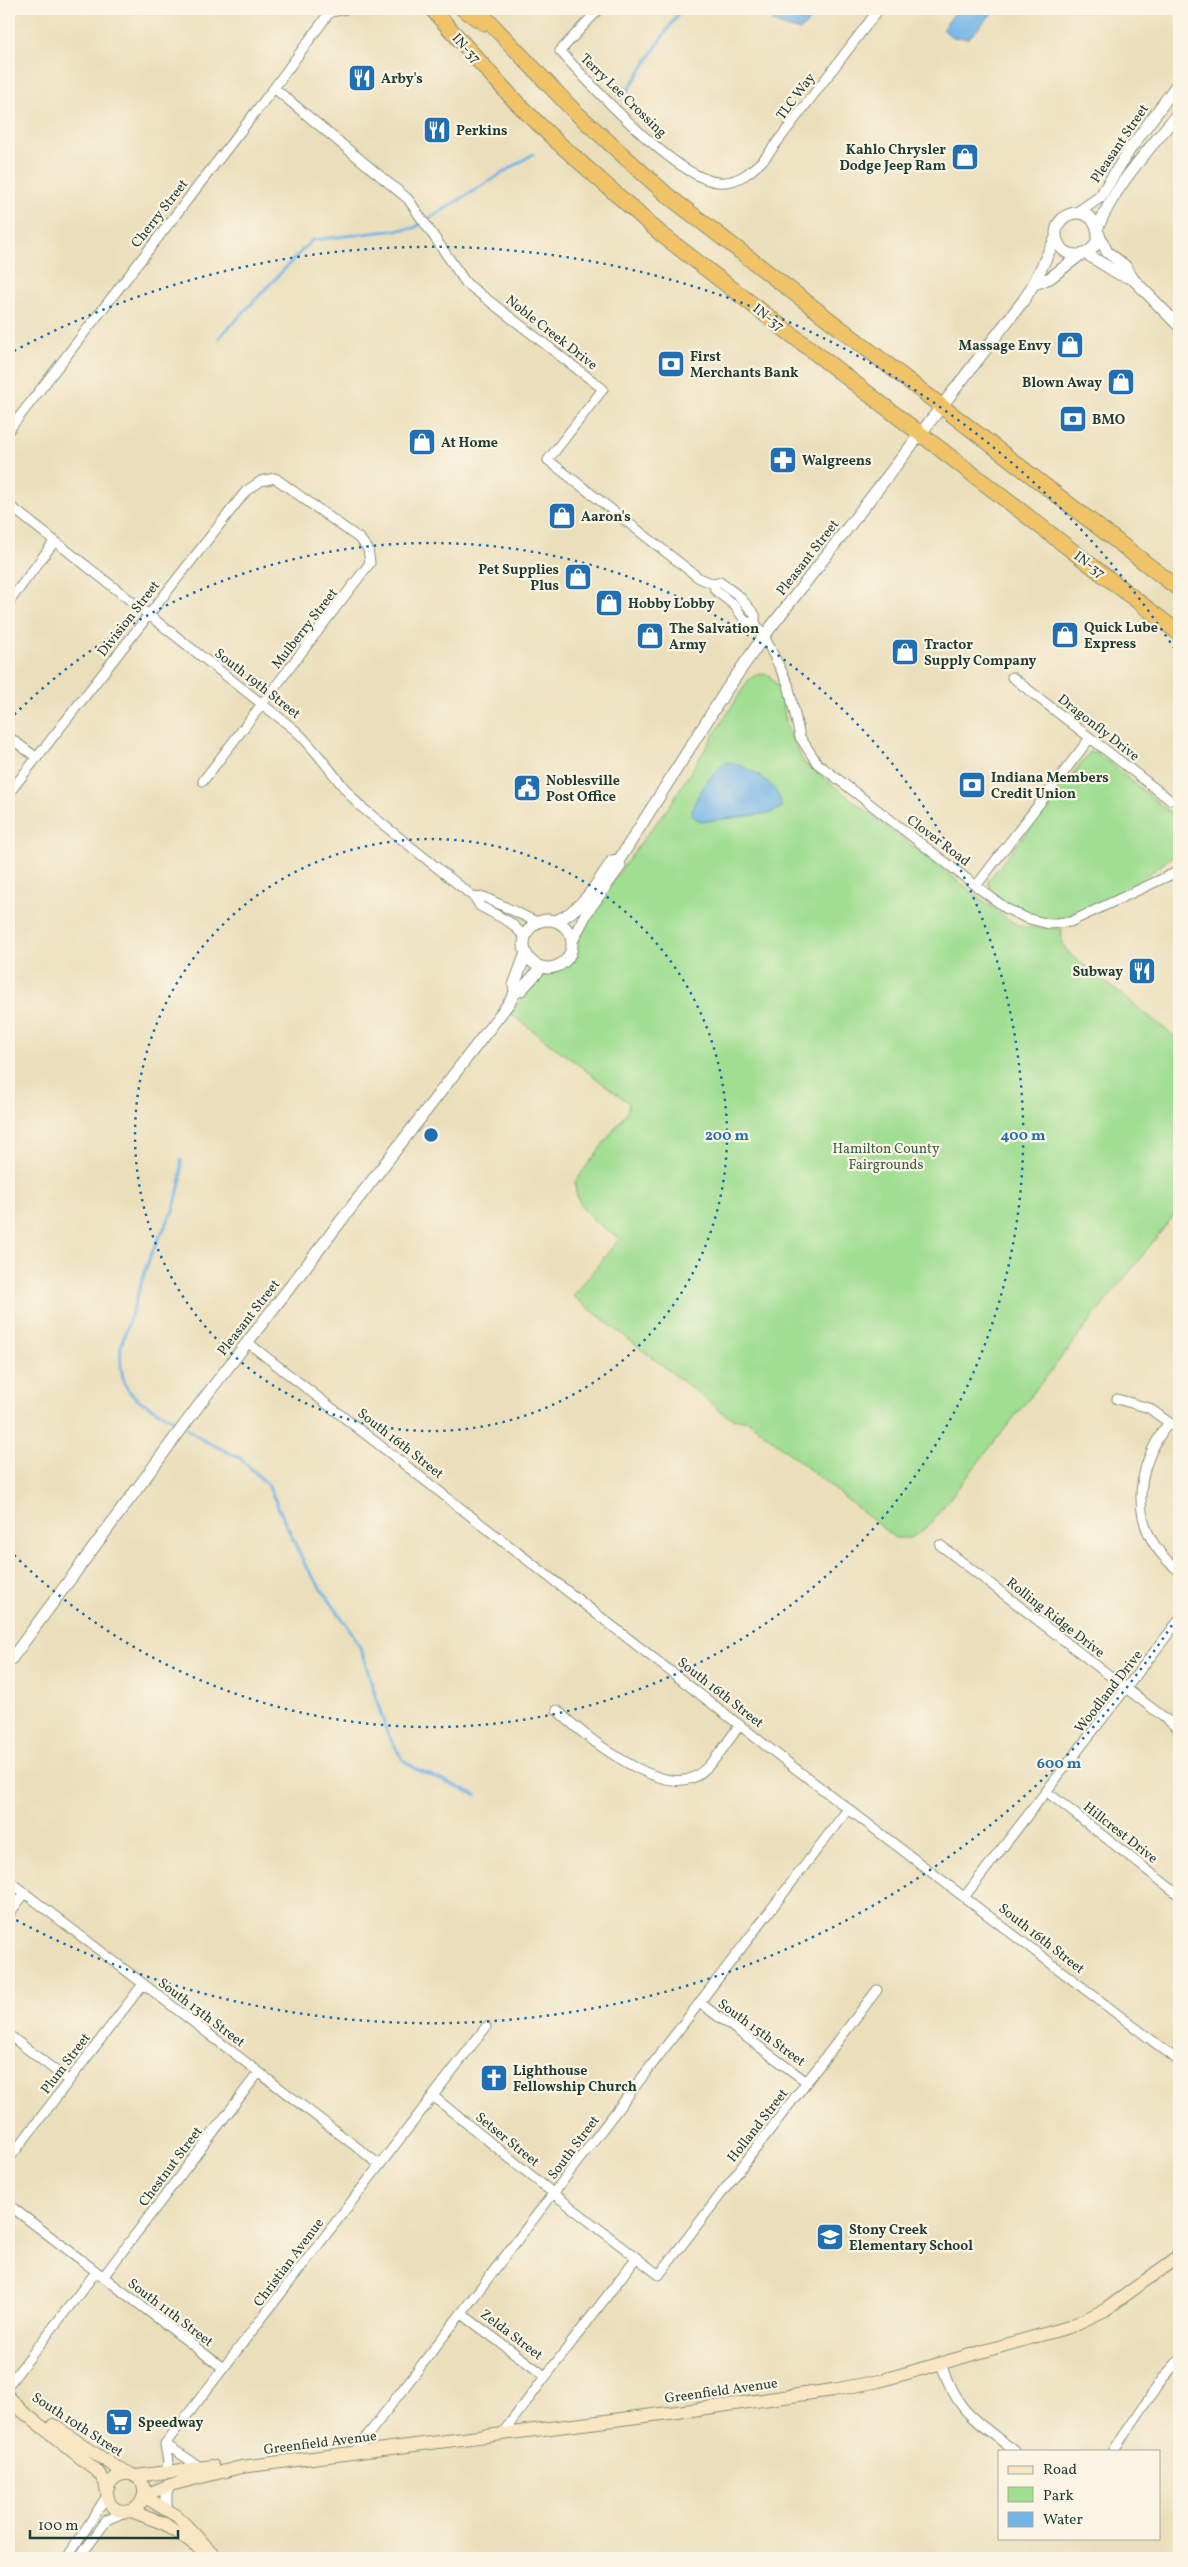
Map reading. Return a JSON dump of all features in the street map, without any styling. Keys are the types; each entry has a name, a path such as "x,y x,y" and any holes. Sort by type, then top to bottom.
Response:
{"highway":[{"name":"IN-37","path":"432,9 515,101 620,199 693,259 1179,633"},
{"path":"463,9 496,30"},
{"path":"477,9 573,110 667,195 1179,590"}],"main road":[{"name":"Greenfield Avenue","path":"133,2475 168,2479 240,2467 501,2435 833,2390 941,2364 1044,2336 1093,2317 1132,2292 1179,2256"},
{"name":"South 10th Street","path":"9,2397 34,2411 114,2466 133,2475"},
{"name":"South 10th Street","path":"9,2397 22,2412 96,2470 104,2480 107,2493"},
{"name":"Greenfield Avenue","path":"145,2496 168,2479 202,2468 240,2467"},
{"path":"128,2512 140,2506 145,2496 142,2482 133,2475 124,2474 113,2479 107,2493 113,2507 128,2512 165,2524 213,2558"},
{"path":"145,2496 177,2516 217,2558"}],"street":[{"name":"Cherry Street","path":"9,430 274,88 329,10 346,9"},
{"name":"Terry Lee Crossing","path":"599,9 560,51 604,98 667,154 699,177 721,183"},
{"name":"TLC Way","path":"721,183 739,179 765,158 879,9"},
{"name":"Pleasant Street","path":"1077,213 1100,197 1130,149 1179,82"},
{"name":"Noble Creek Drive","path":"274,88 408,199 466,283 603,389 548,460 699,578 714,584 720,582 740,596 755,615 755,623 764,636"},
{"name":"Pleasant Street","path":"1097,231 1109,202 1123,180 1179,112"},
{"path":"1132,279 1118,274 1082,254 1065,251 1056,238 1056,228 1062,218 1077,213 1088,216 1107,252 1125,266 1132,279 1179,326"},
{"path":"1082,254 1096,242 1097,231"},
{"name":"Pleasant Street","path":"572,941 587,912 620,866 619,860 764,636 1035,284 1040,267 1056,238"},
{"name":"Pleasant Street","path":"1035,284 1050,278 1082,254"},
{"name":"Division Street","path":"9,793 147,615 250,487 266,479 280,480"},
{"name":"Mulberry Street","path":"203,781 370,563 368,549 360,539 280,480"},
{"name":"South 19th Street","path":"9,505 263,704 311,744 360,806 475,898 480,906 511,923 525,936"},
{"path":"9,602 54,542"},
{"name":"Clover Road","path":"764,636 788,684 800,737 810,755 828,773 976,886 1018,915 1037,922 1058,924 1080,918 1122,896 1179,871"},
{"name":"Dragonfly Drive","path":"1012,677 1170,800"},
{"path":"9,737 36,758"},
{"path":"976,886 1090,738"},
{"name":"Pleasant Street","path":"556,921 577,909 612,861 619,860"},
{"name":"South 19th Street","path":"475,898 484,897 537,922"},
{"path":"545,920 556,921 566,927 572,941 568,956 564,962 557,966 542,967 535,964 526,953 525,936 537,922 545,920"},
{"name":"Pleasant Street","path":"515,993 514,985 526,953"},
{"name":"Pleasant Street","path":"9,1662 247,1342 515,993 521,990 542,967"},
{"name":"South 16th Street","path":"247,1342 848,1809 965,1896 1179,2061"},
{"path":"1117,1399 1150,1408 1179,1430"},
{"path":"1169,1422 1156,1439 1147,1458 1143,1473 1141,1506 1153,1541 1164,1557 1179,1571"},
{"name":"Rolling Ridge Drive","path":"940,1545 1179,1730"},
{"name":"Woodland Drive","path":"965,1896 1179,1620"},
{"path":"557,1710 609,1752 659,1778 674,1781 692,1779 703,1772 740,1725"},
{"name":"Hillcrest Drive","path":"1047,1792 1179,1895"},
{"name":"South Street","path":"354,2454 848,1809"},
{"name":"South 13th Street","path":"9,1881 380,2164"},
{"path":"9,1914 25,1893"},
{"name":"Plum Street","path":"9,2159 143,1984"},
{"name":"Holland Street","path":"659,2276 877,1990"},
{"name":"South 15th Street","path":"700,2003 807,2082"},
{"name":"Christian Avenue","path":"165,2444 486,2027"},
{"path":"9,2035 69,2081"},
{"name":"Chestnut Street","path":"9,2384 100,2275 259,2072"},
{"name":"Setser Street","path":"434,2097 659,2276"},
{"name":"South 11th Street","path":"9,2204 224,2368"},
{"path":"501,2435 636,2258"},
{"name":"Zelda Street","path":"462,2314 545,2376"},
{"path":"1114,2450 1163,2378 1179,2360"},
{"path":"941,2364 949,2388 959,2406 1013,2450"},
{"path":"165,2444 202,2468"},
{"path":"165,2444 168,2462 166,2509"},
{"path":"67,2558 107,2493"},
{"path":"79,2558 107,2520 128,2512"}],"green space":[{"name":"Hamilton County Fairgrounds","path":"761,674 769,675 779,689 788,730 804,763 1006,918 1021,927 1062,929 1061,937 1063,943 1071,955 1179,1040 1179,1209 927,1527 911,1538 895,1538 749,1421 726,1415 573,1296 619,1239 596,1222 583,1209 576,1192 575,1182 627,1112 629,1103 511,1014 538,977 551,973 567,963 574,953 585,919 668,808 748,681 754,676"},
{"path":"1090,752 1096,752 1179,820 1179,851 1135,884 1099,905 1064,917 1048,919 1027,915 995,895 990,889 988,881"}],"water":[{"path":"759,9 821,9 800,31 777,24"},
{"path":"957,9 996,9 969,38 951,37 943,29"},
{"path":"728,762 745,767 762,778 776,792 781,808 771,813 701,822 691,815 695,801 705,785 717,770"}],"waterway":[{"path":"622,99 681,9"},
{"path":"219,338 312,240 414,228 533,154"},
{"path":"180,1424 134,1397 123,1379 121,1346 150,1256 174,1209 181,1179 181,1160"},
{"path":"186,1428 205,1441 240,1458 268,1485 306,1567 351,1631 361,1649 387,1733 403,1760 416,1769 476,1795"}],"place":[{"name":"Arby's","path":"362,78"},
{"name":"Perkins","path":"437,130"},
{"name":"Kahlo Chrysler Dodge Jeep Ram","path":"965,157"},
{"name":"Massage Envy","path":"1070,345"},
{"name":"First Merchants Bank","path":"671,364"},
{"name":"Blown Away","path":"1121,382"},
{"name":"BMO","path":"1073,419"},
{"name":"At Home","path":"422,442"},
{"name":"Walgreens","path":"783,460"},
{"name":"Aaron's","path":"562,516"},
{"name":"Pet Supplies Plus","path":"578,577"},
{"name":"Hobby Lobby","path":"609,603"},
{"name":"Quick Lube Express","path":"1065,635"},
{"name":"The Salvation Army","path":"650,636"},
{"name":"Tractor Supply Company","path":"905,652"},
{"name":"Indiana Members Credit Union","path":"972,785"},
{"name":"Noblesville Post Office","path":"527,788"},
{"name":"Subway","path":"1142,971"},
{"name":"Lighthouse Fellowship Church","path":"494,2078"},
{"name":"Stony Creek Elementary School","path":"830,2237"},
{"name":"Speedway","path":"119,2422"}]}
